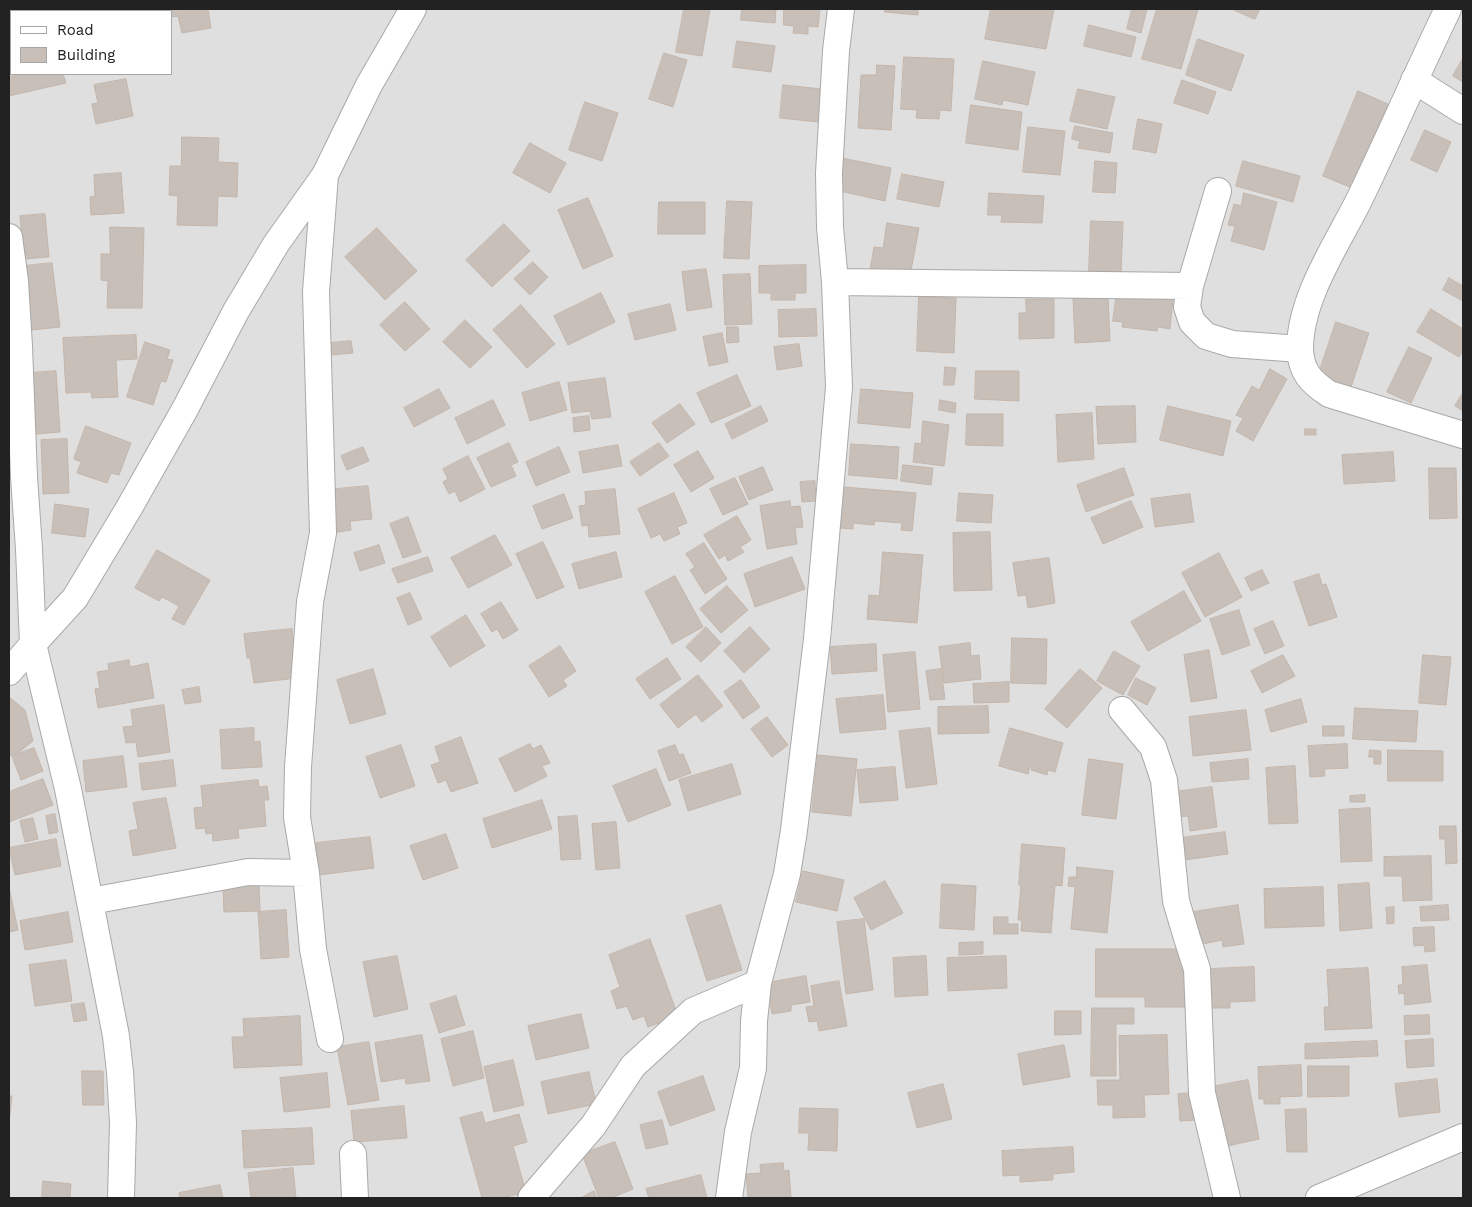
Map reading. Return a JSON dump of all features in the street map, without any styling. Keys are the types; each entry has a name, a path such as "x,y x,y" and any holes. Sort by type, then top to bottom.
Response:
{"street":[{"path":"9,672 75,598 185,409 236,311 276,244 325,175 369,85 413,9"},
{"path":"728,1198 738,1132 753,1068 754,1021 758,983 788,865 797,811 817,640 839,387 835,282 830,227 829,173 836,50 841,9"},
{"path":"1448,9 1360,198 1314,287 1302,328 1300,349 1304,369 1314,384 1329,394 1463,434"},
{"path":"1414,80 1463,111"},
{"path":"325,175 316,292 323,532 310,602 298,767 297,817 306,873 313,949 330,1039"},
{"path":"1218,191 1190,286 1187,307 1192,322 1206,336 1232,344 1300,349"},
{"path":"9,237 15,281 19,346 33,644 68,789 116,1036 123,1122 121,1198"},
{"path":"835,282 1190,286"},
{"path":"1122,710 1153,747 1164,780 1176,901 1197,969 1202,1093 1227,1198"},
{"path":"91,901 248,872 306,873"},
{"path":"531,1198 593,1126 634,1066 693,1011 758,983"},
{"path":"1320,1198 1463,1137"},
{"path":"353,1154 355,1198"}],"shaded area":[{"path":"9,9 1463,9 1463,1198 9,1198"}],"building":[{"path":"9,9 43,9 10,10 9,29"},
{"path":"208,9 211,28 182,33 178,16 172,17 172,10 152,10"},
{"path":"684,9 710,9 702,56 676,52"},
{"path":"742,9 776,9 775,23 741,20"},
{"path":"784,9 820,9 818,27 808,26 808,34 793,33 794,26 784,25"},
{"path":"885,9 918,9 918,15 885,12"},
{"path":"991,9 1054,9 1046,49 985,39"},
{"path":"1132,9 1147,9 1141,33 1127,29"},
{"path":"1157,9 1198,9 1181,69 1142,59"},
{"path":"1232,9 1260,9 1255,19"},
{"path":"1089,25 1136,37 1131,57 1084,46"},
{"path":"1198,39 1244,55 1231,91 1186,75"},
{"path":"737,41 775,46 771,72 733,67"},
{"path":"664,53 687,60 673,107 649,99"},
{"path":"904,57 954,59 951,111 940,110 939,119 916,118 917,110 901,109"},
{"path":"1463,58 1463,82 1453,76"},
{"path":"983,61 1035,72 1028,105 1003,100 1002,105 975,99"},
{"path":"877,65 895,66 891,130 858,128 861,75 876,75"},
{"path":"19,75 63,75 66,83 9,96 9,77"},
{"path":"126,79 133,116 96,124 92,104 98,103 94,85"},
{"path":"1182,80 1216,92 1208,114 1174,103"},
{"path":"783,85 822,89 819,122 780,118"},
{"path":"1078,89 1115,97 1107,129 1070,121"},
{"path":"1358,91 1388,104 1352,188 1323,176"},
{"path":"585,102 618,113 602,161 569,150"},
{"path":"971,105 1022,112 1018,150 966,143"},
{"path":"1138,119 1162,124 1156,153 1133,149"},
{"path":"1075,126 1113,133 1110,153 1078,148 1080,141 1072,139"},
{"path":"1028,127 1065,131 1060,175 1023,172"},
{"path":"1425,130 1451,142 1437,172 1411,160"},
{"path":"182,137 219,138 218,162 238,163 237,197 218,196 217,226 177,225 178,196 169,195 170,166 181,166"},
{"path":"530,143 566,163 550,193 513,173"},
{"path":"842,158 891,168 885,201 835,190"},
{"path":"1095,161 1117,163 1115,193 1093,192"},
{"path":"1243,161 1300,176 1293,202 1236,186"},
{"path":"121,173 124,213 91,215 90,197 95,196 94,175"},
{"path":"902,174 944,182 939,207 897,199"},
{"path":"989,193 1044,196 1042,223 1001,222 1002,215 988,215"},
{"path":"1244,193 1277,202 1264,250 1231,241 1235,226 1228,225 1234,204 1241,206"},
{"path":"588,198 613,256 583,269 558,210"},
{"path":"727,201 752,202 749,259 724,258"},
{"path":"659,202 705,202 705,234 658,234"},
{"path":"45,214 49,257 24,259 20,216"},
{"path":"1091,221 1123,222 1121,272 1089,271"},
{"path":"887,223 919,228 910,276 870,270 874,247 883,248"},
{"path":"504,224 530,251 492,287 466,260"},
{"path":"110,227 144,228 142,308 107,308 108,281 101,280 101,254 110,254"},
{"path":"377,228 417,271 385,300 345,257"},
{"path":"533,262 548,277 530,295 514,279"},
{"path":"52,263 60,327 32,330 24,266"},
{"path":"806,265 806,293 795,293 795,300 771,300 771,293 759,293 759,266"},
{"path":"706,269 712,307 687,311 682,272"},
{"path":"750,274 752,324 725,325 723,275"},
{"path":"1449,278 1463,286 1463,301 1443,290"},
{"path":"1117,292 1173,298 1170,329 1158,327 1157,331 1122,327 1123,322 1113,321"},
{"path":"601,293 615,322 568,345 554,316"},
{"path":"919,297 956,298 954,353 917,351"},
{"path":"1108,297 1110,341 1075,343 1073,299"},
{"path":"1026,299 1054,299 1054,338 1019,339 1019,313 1026,313"},
{"path":"405,302 430,329 405,351 380,325"},
{"path":"670,304 676,330 635,340 628,314"},
{"path":"521,305 555,344 527,368 493,330"},
{"path":"816,309 817,336 779,337 778,310"},
{"path":"1431,309 1463,329 1463,350 1459,357 1417,332"},
{"path":"465,320 492,347 470,368 443,342"},
{"path":"1336,322 1369,333 1351,387 1318,376"},
{"path":"727,327 738,327 739,342 727,343"},
{"path":"722,333 728,362 709,366 703,337"},
{"path":"136,335 137,359 116,360 118,397 92,398 91,392 66,393 63,338"},
{"path":"351,341 353,353 331,355 330,343"},
{"path":"145,342 170,350 167,359 173,360 166,382 161,381 153,405 127,397"},
{"path":"799,344 802,366 777,370 774,347"},
{"path":"1409,347 1432,358 1411,403 1387,392"},
{"path":"945,367 956,368 954,385 944,385"},
{"path":"1270,369 1287,379 1253,441 1236,431 1243,418 1236,415 1252,386 1259,390"},
{"path":"56,371 60,432 36,434 31,373"},
{"path":"976,371 1019,371 1019,401 975,399"},
{"path":"737,375 751,406 711,423 697,393"},
{"path":"605,378 611,417 592,419 590,411 572,413 568,383"},
{"path":"559,382 567,410 530,421 522,393"},
{"path":"439,389 450,408 414,427 404,408"},
{"path":"861,389 913,393 910,428 858,423"},
{"path":"1463,393 1463,411 1455,406"},
{"path":"493,400 505,425 467,444 455,418"},
{"path":"940,400 956,403 955,413 939,410"},
{"path":"680,404 695,424 667,443 652,423"},
{"path":"761,406 768,421 732,439 725,424"},
{"path":"1135,406 1136,442 1098,444 1096,407"},
{"path":"1168,406 1231,421 1223,456 1160,440"},
{"path":"1092,413 1094,459 1058,462 1056,415"},
{"path":"967,414 1003,414 1003,446 966,445"},
{"path":"589,416 590,430 574,432 573,418"},
{"path":"923,421 949,425 944,466 913,462 915,443 921,444"},
{"path":"86,426 131,443 119,475 111,473 107,483 77,473 81,462 74,459"},
{"path":"1305,429 1316,429 1316,435 1305,435"},
{"path":"67,439 69,493 43,494 41,440"},
{"path":"509,443 518,462 511,465 516,476 491,487 477,458"},
{"path":"659,443 669,456 640,476 630,462"},
{"path":"851,444 899,447 897,479 849,475"},
{"path":"618,445 622,466 583,473 579,452"},
{"path":"363,447 369,461 347,470 341,456"},
{"path":"559,447 570,472 536,486 526,462"},
{"path":"698,451 714,478 691,492 674,465"},
{"path":"1393,452 1395,481 1344,484 1342,455"},
{"path":"468,456 485,489 460,502 455,491 449,494 443,482 448,479 443,469"},
{"path":"903,465 933,468 931,485 901,481"},
{"path":"763,467 773,490 749,500 739,477"},
{"path":"1124,468 1134,495 1086,512 1077,485"},
{"path":"1429,468 1456,468 1457,518 1430,519"},
{"path":"735,478 748,504 723,515 710,489"},
{"path":"815,481 816,501 802,502 800,482"},
{"path":"368,486 372,519 350,521 351,530 331,533 326,490"},
{"path":"844,487 916,493 912,531 901,530 902,523 875,521 874,525 853,523 853,529 840,528"},
{"path":"615,489 620,534 589,537 588,525 582,526 579,506 586,505 585,492"},
{"path":"674,493 687,523 677,527 680,534 664,541 660,534 651,538 638,509"},
{"path":"959,493 993,495 991,523 957,521"},
{"path":"564,494 573,518 542,529 533,506"},
{"path":"1190,494 1194,522 1155,527 1151,499"},
{"path":"790,501 791,507 800,506 803,527 795,528 797,544 767,549 760,506"},
{"path":"1131,501 1143,527 1103,544 1091,518"},
{"path":"55,504 89,509 85,537 52,533"},
{"path":"737,516 751,540 740,547 744,552 728,561 725,555 719,559 704,535"},
{"path":"408,517 421,552 403,558 390,524"},
{"path":"990,532 992,590 954,591 953,533"},
{"path":"495,535 512,565 468,588 451,558"},
{"path":"543,542 564,587 537,599 516,554"},
{"path":"704,543 727,579 705,594 690,570 695,567 686,554"},
{"path":"379,545 385,563 360,571 354,553"},
{"path":"157,550 210,580 184,625 172,619 179,606 162,597 159,601 135,588"},
{"path":"616,552 622,577 579,589 572,564"},
{"path":"883,552 923,555 917,623 867,619 869,595 879,596"},
{"path":"1219,553 1242,597 1205,617 1182,573"},
{"path":"428,557 433,571 398,583 392,569"},
{"path":"792,557 805,589 755,607 744,574"},
{"path":"1049,558 1055,603 1028,608 1026,595 1018,596 1013,563"},
{"path":"1262,570 1269,583 1251,591 1245,578"},
{"path":"1319,574 1322,585 1326,584 1337,617 1309,626 1294,582"},
{"path":"675,576 703,627 672,644 645,592"},
{"path":"727,586 748,610 721,633 700,609"},
{"path":"1184,591 1201,621 1148,651 1131,622"},
{"path":"410,593 422,619 408,625 397,598"},
{"path":"501,602 518,630 503,639 497,629 492,632 481,614"},
{"path":"1239,610 1250,645 1222,655 1210,619"},
{"path":"466,615 485,646 450,667 431,637"},
{"path":"1273,621 1284,646 1265,654 1254,629"},
{"path":"706,627 721,643 701,662 686,647"},
{"path":"750,627 770,649 744,673 724,651"},
{"path":"292,629 297,678 254,683 250,658 247,658 244,634"},
{"path":"1012,638 1047,639 1046,684 1011,683"},
{"path":"970,643 971,656 979,655 981,679 944,683 939,647"},
{"path":"876,644 877,671 832,674 830,647"},
{"path":"560,646 576,671 563,680 567,686 549,697 529,666"},
{"path":"1209,650 1217,698 1191,702 1184,655"},
{"path":"1114,651 1140,666 1123,695 1097,681"},
{"path":"915,652 920,709 888,712 883,655"},
{"path":"1283,655 1295,676 1262,693 1251,671"},
{"path":"1423,655 1451,657 1446,705 1419,703"},
{"path":"667,658 681,679 650,699 636,679"},
{"path":"129,660 130,667 148,663 154,698 98,708 95,689 100,688 97,672 109,670 108,664"},
{"path":"373,669 386,714 350,724 337,680"},
{"path":"941,669 945,699 930,700 926,671"},
{"path":"1080,669 1102,688 1067,728 1045,709"},
{"path":"698,675 723,706 702,722 696,714 678,728 660,705"},
{"path":"1136,678 1156,688 1147,705 1128,695"},
{"path":"741,680 760,707 743,719 724,692"},
{"path":"1009,682 1009,702 974,703 973,684"},
{"path":"199,687 201,702 185,704 182,690"},
{"path":"883,695 886,729 840,733 836,699"},
{"path":"9,697 25,710 33,741 18,753 9,756"},
{"path":"1301,699 1307,722 1271,732 1265,710"},
{"path":"164,705 170,752 138,757 136,742 126,743 123,727 133,726 131,710"},
{"path":"988,706 989,733 938,734 938,707"},
{"path":"1355,708 1418,711 1416,742 1353,739"},
{"path":"1246,710 1251,750 1193,756 1189,717"},
{"path":"767,717 788,745 772,757 751,729"},
{"path":"1323,726 1344,726 1344,736 1323,736"},
{"path":"254,728 254,742 260,741 262,767 222,769 220,730"},
{"path":"930,728 937,784 906,788 899,731"},
{"path":"1010,728 1063,743 1055,772 1048,770 1047,775 1031,770 1032,767 1030,766 1028,774 999,766"},
{"path":"461,737 478,783 451,792 446,780 438,783 431,765 440,762 435,747"},
{"path":"530,744 533,749 541,745 550,763 542,766 547,776 515,792 499,759"},
{"path":"1347,744 1348,768 1324,769 1325,776 1310,777 1308,746"},
{"path":"401,745 415,786 380,798 366,757"},
{"path":"675,745 679,755 683,754 691,773 669,781 658,751"},
{"path":"34,748 43,771 21,780 12,756"},
{"path":"1370,750 1381,751 1381,764 1374,764 1374,757 1369,757"},
{"path":"1388,750 1443,751 1443,781 1388,781"},
{"path":"818,755 857,759 851,816 812,812"},
{"path":"123,756 127,787 86,792 83,761"},
{"path":"1089,759 1123,764 1116,819 1082,815"},
{"path":"1248,759 1249,779 1212,782 1210,763"},
{"path":"173,760 176,786 142,790 139,764"},
{"path":"732,764 741,794 688,811 679,780"},
{"path":"1295,766 1298,823 1269,824 1266,768"},
{"path":"895,767 898,800 860,803 857,770"},
{"path":"656,769 671,805 628,822 613,786"},
{"path":"43,779 53,805 9,822 9,792"},
{"path":"258,780 259,787 267,786 269,800 264,800 266,826 238,829 239,838 213,841 212,833 206,834 205,828 196,829 194,808 203,807 201,786"},
{"path":"1212,787 1217,827 1190,831 1188,816 1177,817 1174,792"},
{"path":"1365,795 1365,802 1350,802 1350,796"},
{"path":"166,798 176,848 133,856 129,831 138,829 133,803"},
{"path":"542,800 552,829 492,848 483,819"},
{"path":"1370,808 1372,861 1341,862 1339,810"},
{"path":"55,814 58,832 49,834 46,816"},
{"path":"577,816 581,859 561,860 558,817"},
{"path":"33,818 38,839 25,842 20,821"},
{"path":"616,822 620,868 596,870 592,824"},
{"path":"1440,826 1456,826 1457,863 1446,864 1445,839 1440,839"},
{"path":"1225,832 1228,854 1184,860 1181,838"},
{"path":"446,834 458,868 423,880 410,846"},
{"path":"370,837 374,868 319,875 316,843"},
{"path":"56,839 61,866 15,875 9,848"},
{"path":"1022,844 1065,848 1062,886 1055,885 1051,933 1021,931 1022,920 1018,920"},
{"path":"1431,856 1432,900 1403,901 1402,876 1384,876 1384,857"},
{"path":"1077,867 1113,871 1107,933 1071,929 1075,887 1068,886 1069,877 1076,877"},
{"path":"803,871 844,880 837,911 796,902"},
{"path":"885,881 903,913 871,930 854,898"},
{"path":"1369,883 1372,928 1340,931 1338,885"},
{"path":"942,884 976,886 974,930 940,928"},
{"path":"259,885 260,911 224,912 223,886"},
{"path":"9,887 18,930 9,932"},
{"path":"1323,887 1324,926 1265,928 1264,889"},
{"path":"721,905 742,970 707,981 686,916"},
{"path":"1238,905 1244,944 1223,947 1222,940 1198,945 1193,912"},
{"path":"1448,905 1449,920 1421,921 1420,907"},
{"path":"1394,907 1394,923 1387,924 1386,908"},
{"path":"286,910 289,957 261,959 258,912"},
{"path":"68,912 73,942 25,950 20,921"},
{"path":"994,917 1008,917 1008,924 1018,924 1018,934 994,934"},
{"path":"864,919 873,990 846,994 837,922"},
{"path":"1434,927 1435,951 1425,952 1424,945 1414,946 1413,928"},
{"path":"650,939 678,1016 648,1027 644,1016 633,1020 627,1006 617,1009 611,991 620,987 609,955"},
{"path":"983,942 983,954 959,955 959,943"},
{"path":"1096,949 1185,949 1185,1007 1145,1007 1145,997 1096,997"},
{"path":"397,956 408,1009 374,1017 363,962"},
{"path":"926,956 928,995 895,997 893,958"},
{"path":"1006,956 1007,988 948,991 947,958"},
{"path":"66,960 72,1001 35,1006 29,965"},
{"path":"1427,965 1431,1002 1405,1005 1404,993 1399,994 1398,985 1403,985 1402,967"},
{"path":"1254,967 1255,1001 1230,1002 1230,1008 1211,1008 1210,969"},
{"path":"1368,968 1372,1028 1325,1030 1324,1007 1329,1007 1327,970"},
{"path":"806,976 810,1002 791,1005 791,1011 772,1014 767,983"},
{"path":"839,981 847,1026 819,1031 817,1021 809,1022 806,1007 814,1006 811,986"},
{"path":"456,996 465,1025 439,1033 430,1004"},
{"path":"84,1003 87,1020 74,1022 71,1005"},
{"path":"1092,1008 1134,1008 1134,1024 1116,1024 1116,1076 1091,1076"},
{"path":"1055,1011 1081,1011 1081,1034 1055,1035"},
{"path":"581,1014 589,1048 536,1060 528,1026"},
{"path":"1429,1015 1430,1034 1405,1035 1404,1016"},
{"path":"300,1016 302,1065 234,1068 232,1037 244,1037 243,1019"},
{"path":"473,1031 484,1078 453,1086 441,1039"},
{"path":"422,1035 430,1081 406,1084 405,1078 381,1082 375,1043"},
{"path":"1167,1035 1169,1094 1144,1095 1145,1117 1113,1118 1113,1105 1098,1105 1097,1080 1120,1080 1119,1036"},
{"path":"1433,1039 1434,1066 1407,1068 1405,1041"},
{"path":"1377,1041 1378,1056 1305,1059 1305,1044"},
{"path":"369,1042 379,1100 348,1105 337,1047"},
{"path":"1064,1045 1070,1077 1023,1085 1018,1054"},
{"path":"513,1060 524,1105 494,1112 484,1067"},
{"path":"1301,1065 1302,1096 1280,1097 1280,1104 1264,1104 1264,1099 1259,1099 1258,1067"},
{"path":"1308,1066 1349,1066 1349,1096 1308,1097"},
{"path":"82,1071 103,1071 104,1105 83,1105"},
{"path":"589,1072 596,1104 548,1114 541,1082"},
{"path":"327,1073 330,1107 284,1112 280,1078"},
{"path":"703,1076 715,1110 670,1126 658,1092"},
{"path":"1437,1079 1440,1112 1399,1117 1395,1084"},
{"path":"1248,1080 1259,1139 1223,1147 1211,1087"},
{"path":"943,1084 952,1119 917,1128 908,1093"},
{"path":"1195,1093 1196,1120 1180,1121 1178,1094"},
{"path":"9,1096 12,1096 9,1124"},
{"path":"404,1106 407,1138 354,1142 351,1111"},
{"path":"800,1108 838,1109 837,1151 808,1150 809,1133 799,1133"},
{"path":"1306,1109 1307,1152 1287,1152 1285,1110"},
{"path":"482,1112 485,1123 519,1114 527,1142 513,1146 526,1192 502,1198 482,1198 460,1118"},
{"path":"662,1120 668,1144 646,1149 640,1125"},
{"path":"312,1128 314,1164 244,1168 242,1131"},
{"path":"615,1142 633,1189 611,1198 599,1198 582,1154"},
{"path":"1073,1147 1074,1172 1053,1174 1053,1180 1020,1182 1020,1175 1003,1176 1002,1151"},
{"path":"783,1163 784,1171 789,1170 791,1198 748,1198 746,1174 761,1173 760,1165"},
{"path":"293,1168 296,1198 251,1198 248,1173"},
{"path":"701,1175 707,1198 649,1198 646,1189"},
{"path":"43,1181 71,1184 70,1198 42,1198"},
{"path":"220,1185 223,1198 180,1198 179,1193"},
{"path":"594,1191 597,1198 581,1198"}]}
